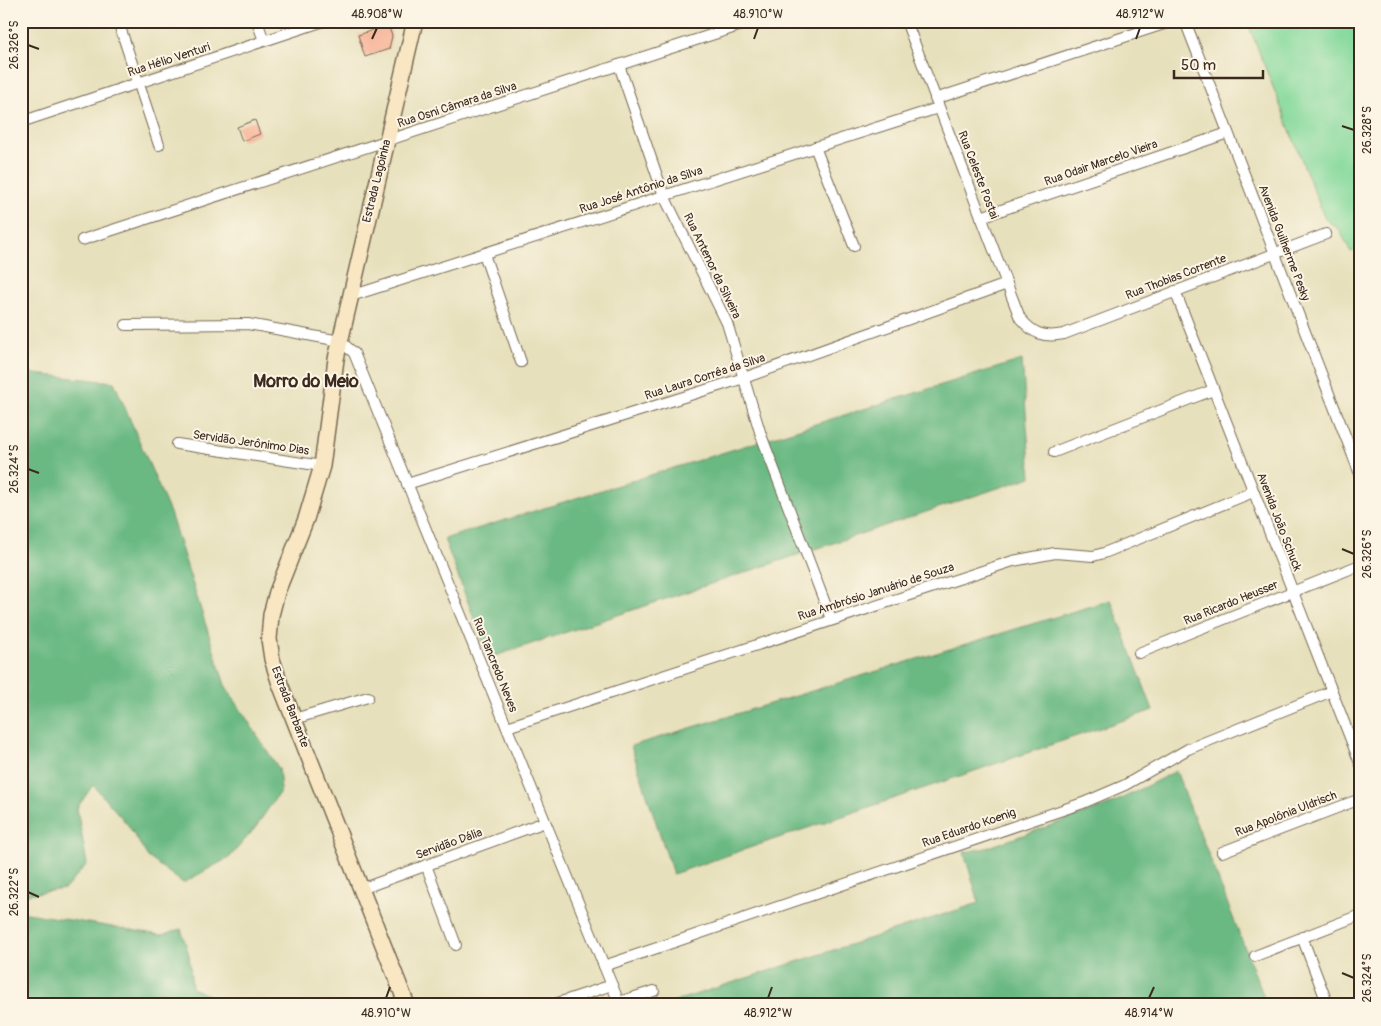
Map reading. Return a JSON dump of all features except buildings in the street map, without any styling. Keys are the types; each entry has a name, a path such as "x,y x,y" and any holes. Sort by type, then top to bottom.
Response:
{"main road":[{"name":"Estrada Lagoinha","path":"340,341 415,21"},
{"name":"Estrada Barbante","path":"340,341 333,377 322,466 306,519 277,592 270,615 269,639 272,659 294,719 406,1005"}],"street":[{"path":"118,21 159,145"},
{"path":"257,21 264,41"},
{"name":"Rua Hélio Venturi","path":"21,122 324,21"},
{"name":"Rua Osni Câmara da Silva","path":"82,240 754,21"},
{"name":"Rua Celeste Postai","path":"906,21 1020,318 1034,333"},
{"name":"Rua José Antônio da Silva","path":"350,296 815,147 1172,21"},
{"name":"Avenida Guilherme Pesky","path":"1185,21 1360,474"},
{"name":"Rua Antenor da Silveira","path":"619,65 664,196 720,306 761,435 831,619"},
{"name":"Rua Odair Marcelo Vieira","path":"981,217 1228,133"},
{"path":"815,147 854,246"},
{"name":"Rua Thobias Corrente","path":"1034,333 1050,337 1064,334 1326,234"},
{"path":"484,254 521,362"},
{"name":"Rua Laura Corrêa da Silva","path":"407,484 744,378 1007,284"},
{"name":"Avenida João Schuck","path":"1175,291 1360,763"},
{"path":"126,325 248,324 340,341"},
{"name":"Rua Tancredo Neves","path":"340,341 354,353 619,1003"},
{"path":"1054,452 1214,390"},
{"name":"Servidão Jerônimo Dias","path":"177,444 322,466"},
{"name":"Rua Ambrósio Januário de Souza","path":"507,727 831,619 1031,556 1055,552 1086,556 1104,553 1253,492"},
{"name":"Rua Ricardo Heusser","path":"1139,653 1360,566"},
{"name":"Rua Eduardo Koenig","path":"604,966 1083,803 1125,785 1188,749 1332,691"},
{"path":"294,719 368,697"},
{"name":"Rua Apolônia Uldrisch","path":"1222,852 1360,799"},
{"name":"Servidão Dália","path":"361,889 546,822"},
{"path":"426,865 456,945"},
{"path":"1255,956 1360,915"},
{"path":"1302,937 1328,1005"},
{"path":"552,1005 612,985"},
{"path":"619,1003 654,991"}],"green space":[{"path":"1247,21 1360,21 1360,248 1351,252 1339,229 1325,219"},
{"path":"1022,360 1031,477 489,658 444,539"},
{"path":"21,370 35,374 114,382 170,513 225,685 279,769 281,790 255,828 230,857 183,883 148,857 128,825 93,785 77,808 87,864 65,889 21,895"},
{"path":"1111,600 1153,710 673,874 631,746"},
{"path":"1176,771 1267,1005 663,1005 979,903 964,852 986,848 1109,805"},
{"path":"21,912 161,935 181,929 189,955 192,988 231,1005 21,1005"}],"district":[{"name":"Morro do Meio","path":"306,381"}]}
